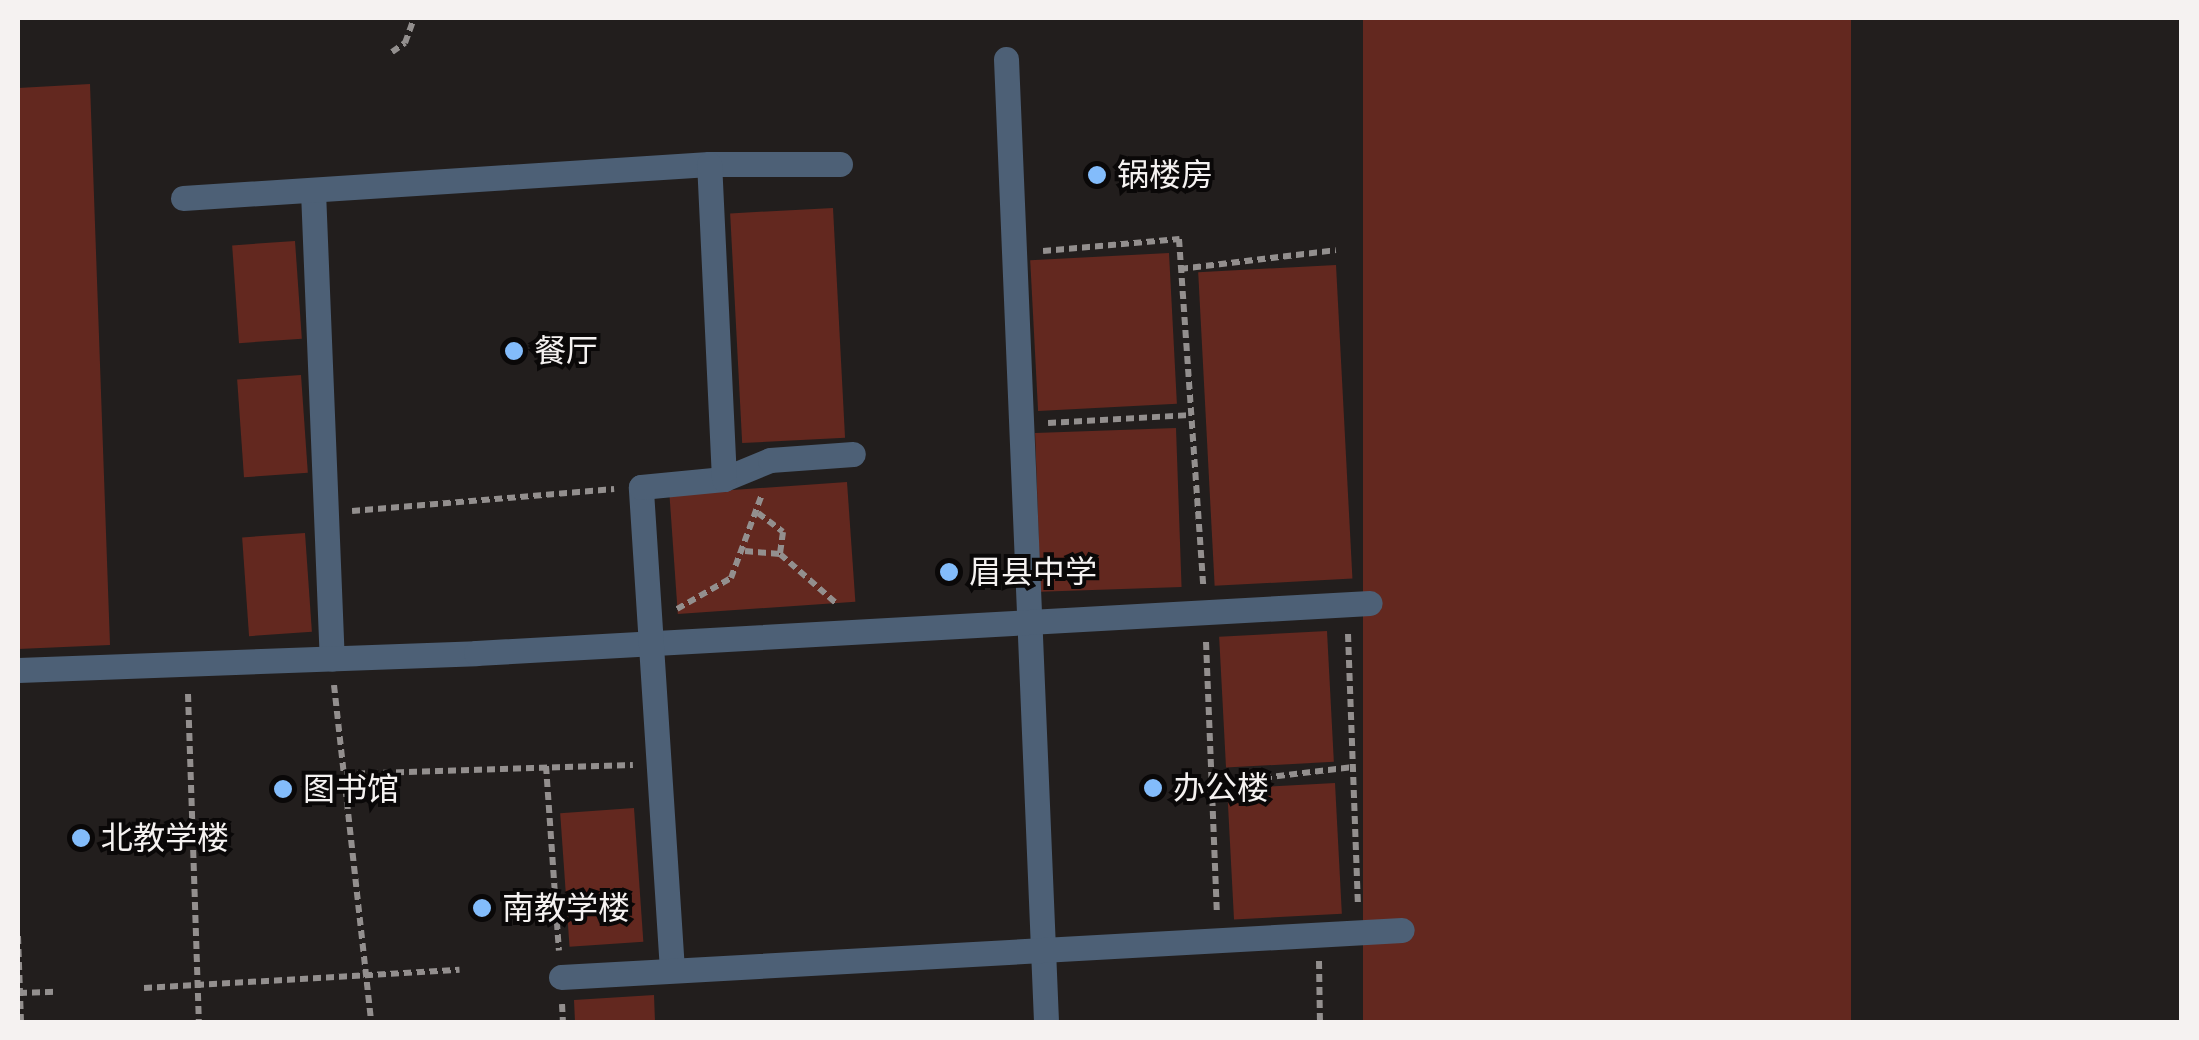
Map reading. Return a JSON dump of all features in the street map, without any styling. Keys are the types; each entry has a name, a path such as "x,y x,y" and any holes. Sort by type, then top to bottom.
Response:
{"street":[{"path":"1006,59 1031,622 1040,950 1046,1022"},
{"path":"183,198 710,164 840,164"},
{"path":"710,164 724,479"},
{"path":"313,191 332,659"},
{"path":"672,970 641,487 724,479 770,460 853,454"},
{"path":"18,670 332,659 650,634 846,633 1358,604"},
{"path":"560,977 1402,930"}],"path":[{"path":"392,52 405,43 414,18"},
{"path":"1015,254 1178,239"},
{"path":"1180,269 1336,250"},
{"path":"1022,425 1188,415"},
{"path":"650,634 731,578 758,512 770,460"},
{"path":"326,513 641,487"},
{"path":"758,512 783,532 780,554"},
{"path":"745,550 780,554 838,605 846,633"},
{"path":"1358,604 1352,767 1358,932"},
{"path":"332,659 370,1022"},
{"path":"199,1022 188,692 213,664"},
{"path":"344,774 658,765"},
{"path":"546,766 563,1022"},
{"path":"1212,784 1352,767"},
{"path":"1319,935 1320,1022"},
{"path":"18,936 21,1022"},
{"path":"144,988 459,970"},
{"path":"18,993 56,992"}],"shaded area":[{"path":"1363,18 1851,18 1851,1022 1363,1022"},
{"path":"90,84 110,645 18,649 18,88"},
{"path":"833,208 845,438 742,443 730,213"},
{"path":"295,241 302,339 239,343 232,245"},
{"path":"1169,253 1177,404 1038,411 1030,260"},
{"path":"1336,265 1352,579 1215,586 1198,272"},
{"path":"301,375 308,473 244,477 237,379"},
{"path":"1176,428 1182,587 1041,592 1035,433"},
{"path":"847,482 855,602 678,614 669,494"},
{"path":"305,533 312,632 249,636 242,537"},
{"path":"1327,631 1334,762 1226,767 1219,637"},
{"path":"1335,783 1342,914 1234,919 1227,789"},
{"path":"634,808 643,942 570,947 560,813"},
{"path":"654,995 655,1022 575,1022 574,1000"}],"place":[{"name":"锅楼房","path":"1097,175"},
{"name":"餐厅","path":"514,351"},
{"name":"眉县中学","path":"949,572"},
{"name":"办公楼","path":"1153,788"},
{"name":"图书馆","path":"283,789"},
{"name":"北教学楼","path":"81,838"},
{"name":"南教学楼","path":"482,908"}]}
